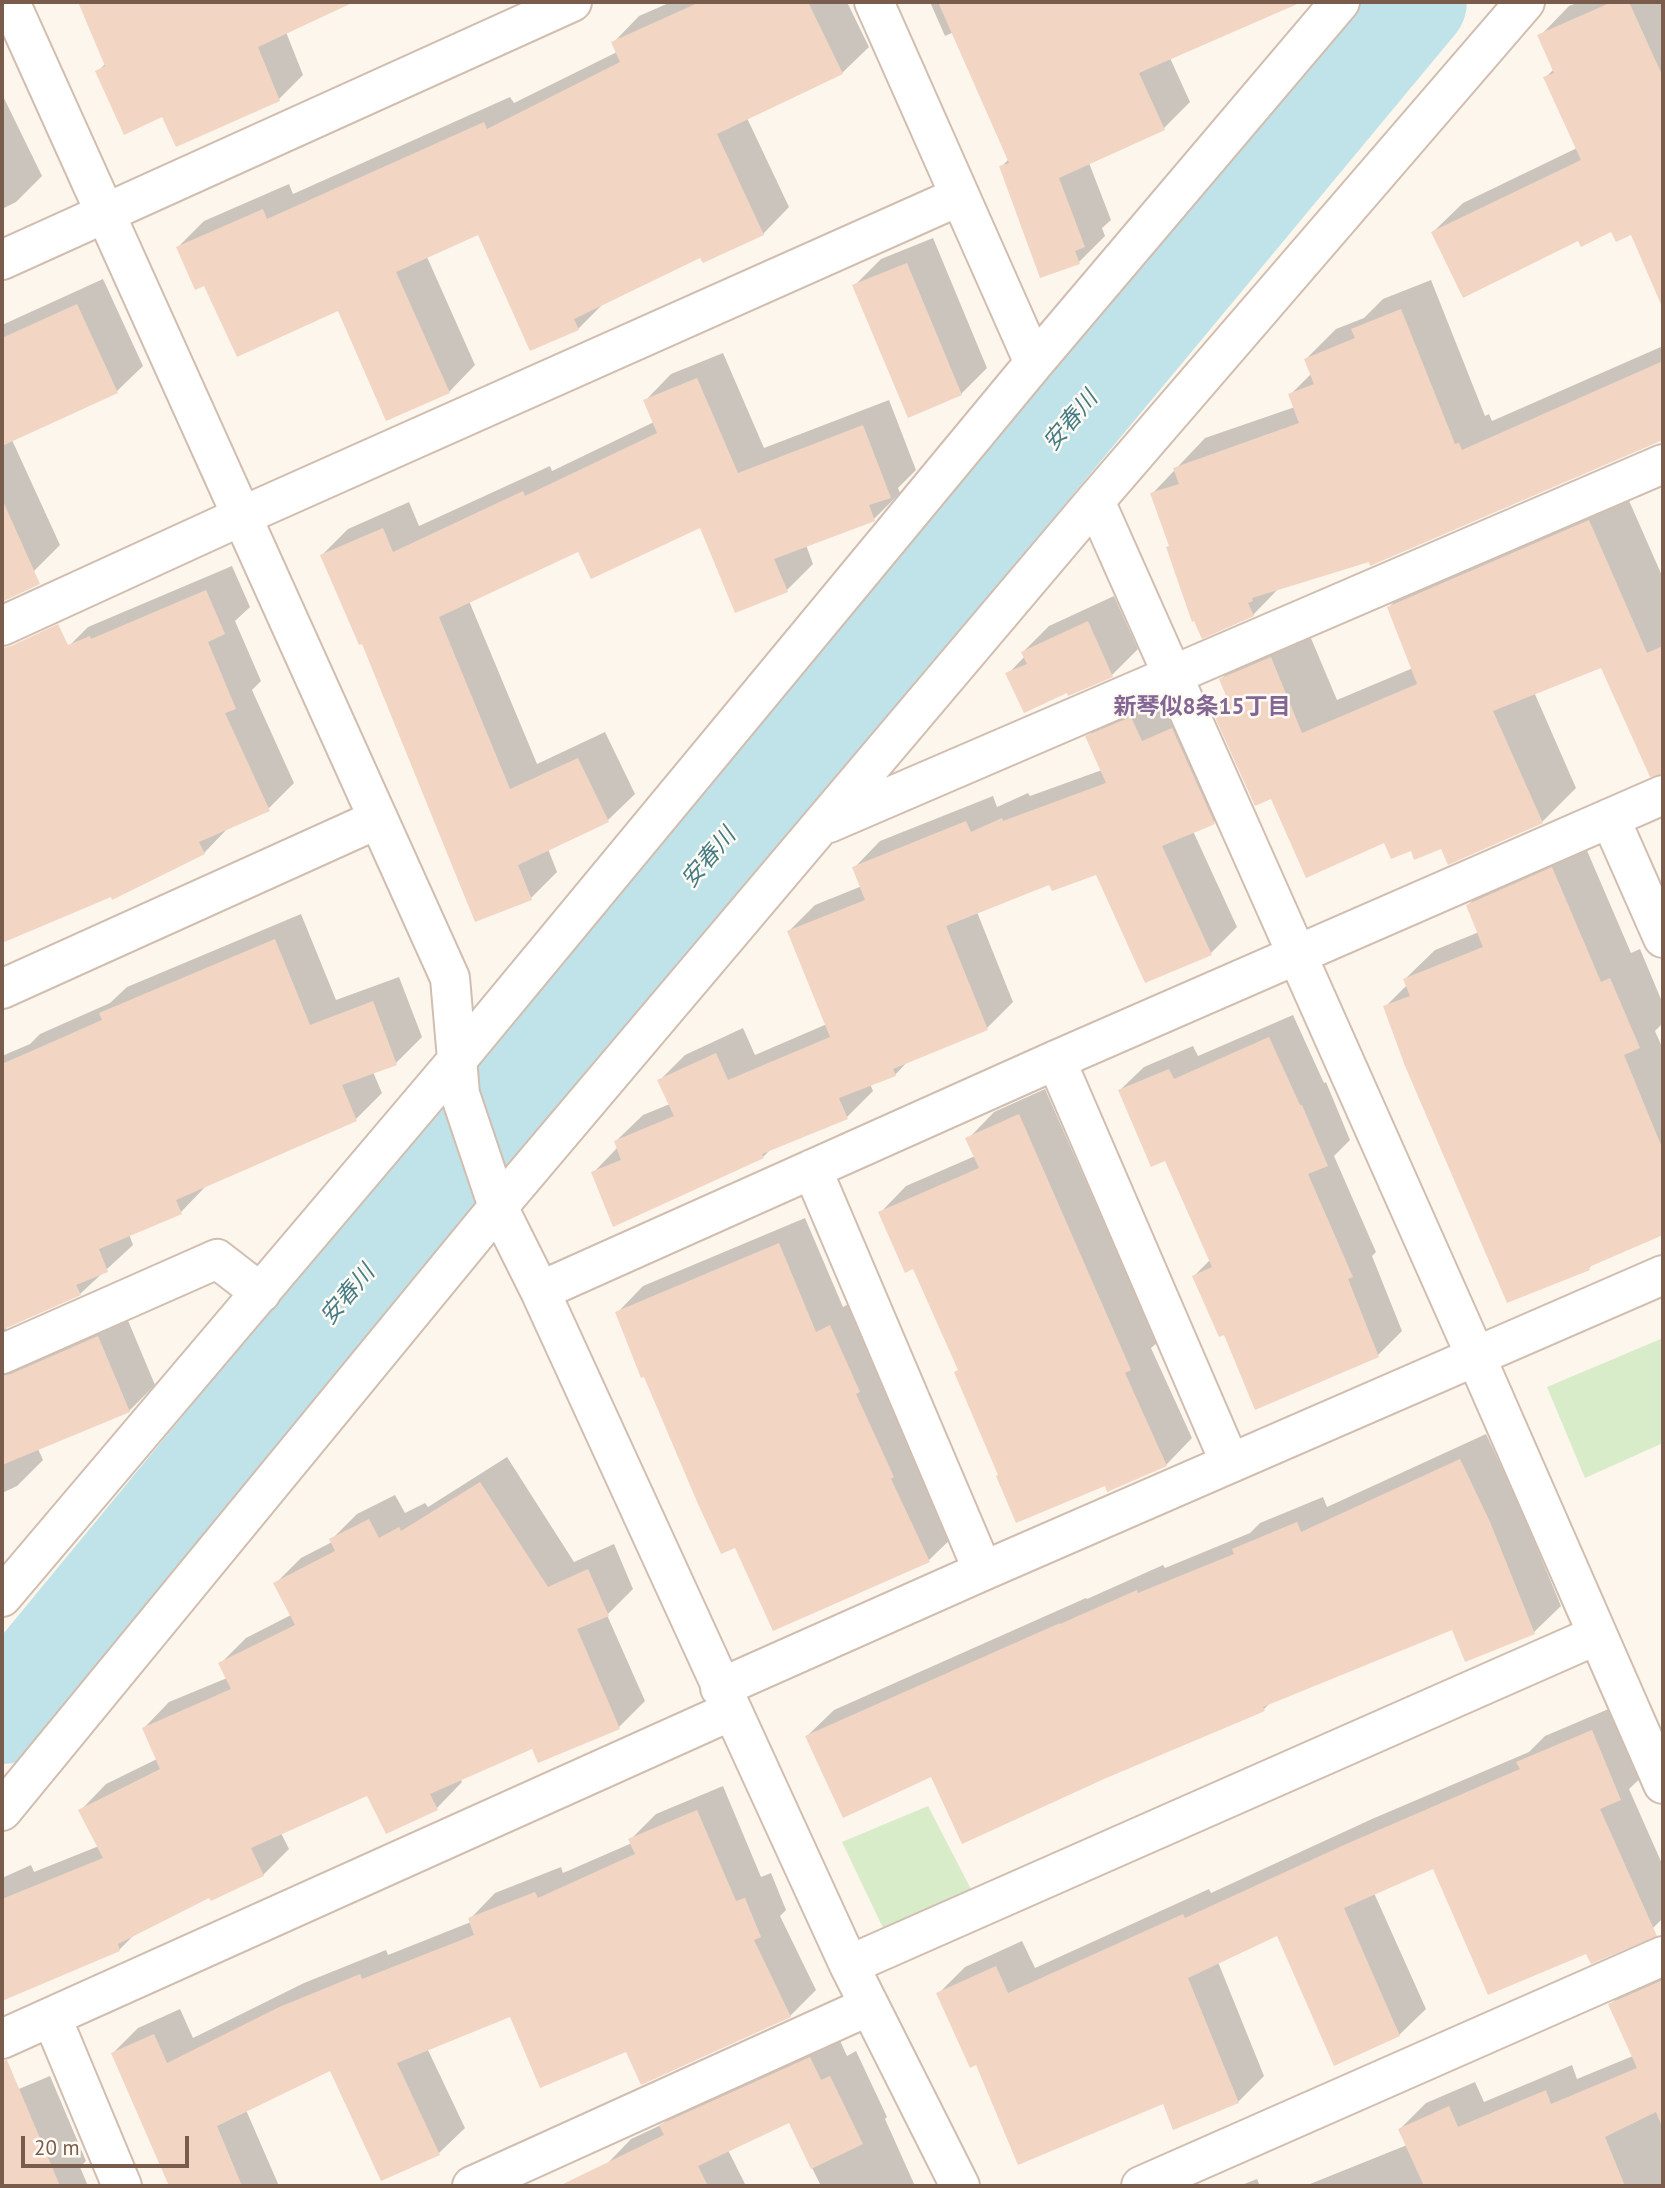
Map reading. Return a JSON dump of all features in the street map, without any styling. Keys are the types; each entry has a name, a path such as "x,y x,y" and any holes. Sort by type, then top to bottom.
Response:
{"street":[{"path":"9,2 450,978 459,1076 494,1195 849,1965 960,2186"},
{"path":"2,260 572,2"},
{"path":"874,2 1034,363"},
{"path":"2,1597 261,1293 459,1076 1034,363 1340,2"},
{"path":"2,1811 494,1195 822,826 1095,501 1525,2"},
{"path":"2,626 960,195"},
{"path":"822,826 1663,464"},
{"path":"1095,501 1663,1784"},
{"path":"540,1290 1056,1060 1663,795"},
{"path":"1610,818 1663,938"},
{"path":"2,989 378,819"},
{"path":"1056,1060 1230,1463"},
{"path":"812,1169 983,1571"},
{"path":"2,1354 217,1259 261,1293"},
{"path":"2,2039 52,2018 726,1700 983,1571 1663,1275"},
{"path":"849,1965 1597,1635"},
{"path":"1141,2186 1663,1956"},
{"path":"472,2186 869,2006"},
{"path":"52,2018 122,2186"}],"green space":[{"path":"1663,1338 1663,1443 1585,1478 1547,1387"},
{"path":"928,1806 973,1893 884,1930 842,1842"}],"building":[{"path":"78,2 354,2 258,47 280,101 176,147 162,117 124,135 95,71 105,66"},
{"path":"700,2 808,2 843,74 717,134 764,235 703,263 700,258 574,319 579,330 530,351 478,235 396,272 450,393 386,421 338,311 237,357 204,286 195,290 176,247 263,209 267,219 484,122 487,129 620,62 611,42"},
{"path":"938,2 1302,2 1139,73 1165,130 1059,178 1085,247 1075,251 1080,264 1040,278 999,166 1009,163"},
{"path":"1612,2 1629,2 1663,77 1663,309 1631,235 1616,242 1611,232 1581,247 1578,241 1463,298 1431,232 1581,160 1543,77 1554,73 1537,35"},
{"path":"907,263 962,395 908,418 852,285"},
{"path":"77,304 118,393 2,446 2,338"},
{"path":"1401,309 1455,444 1459,443 1462,450 1663,361 1663,440 1370,566 1369,562 1252,598 1253,601 1248,603 1254,616 1202,639 1194,621 1192,622 1150,493 1179,484 1173,468 1299,423 1288,394 1314,384 1304,359 1355,338 1351,329"},
{"path":"697,378 738,473 863,425 891,498 869,505 875,521 774,559 788,592 735,613 700,528 591,579 578,552 439,617 510,789 578,758 609,822 518,865 532,900 475,922 362,644 359,645 320,555 383,528 393,552 523,491 525,496 657,433 643,400"},
{"path":"2,499 40,584 2,602"},
{"path":"1589,520 1647,653 1663,646 1663,774 1650,777 1601,668 1493,711 1543,823 1448,865 1441,849 1414,860 1411,851 1391,859 1384,843 1306,878 1271,799 1255,806 1212,711 1229,703 1219,679 1271,657 1302,733 1417,684 1387,607"},
{"path":"206,590 225,634 208,642 236,709 225,713 270,811 199,842 205,854 112,900 111,897 2,943 2,648 58,624 68,645 90,636 91,639"},
{"path":"1088,621 1113,677 1068,696 1067,693 1024,713 1005,673 1027,664 1021,652"},
{"path":"1131,717 1142,741 1172,728 1215,824 1162,846 1212,955 1145,983 1096,875 1052,891 1049,885 946,926 988,1030 893,1069 896,1076 839,1098 848,1119 762,1154 764,1158 613,1227 591,1172 621,1160 614,1141 674,1116 657,1080 716,1053 728,1080 830,1037 787,931 865,900 852,867 966,821 971,832 1002,818 1003,821 1106,783 1085,736"},
{"path":"1552,867 1601,982 1610,978 1640,1048 1624,1055 1663,1150 1663,1235 1589,1267 1590,1270 1507,1303 1405,1066 1383,1006 1410,996 1403,979 1483,947 1466,905"},
{"path":"275,939 310,1025 373,1001 397,1065 342,1085 357,1121 176,1200 182,1214 99,1249 108,1272 76,1285 81,1295 2,1330 2,1064 102,1020 99,1013"},
{"path":"1269,1037 1328,1166 1308,1174 1353,1277 1348,1279 1379,1357 1255,1410 1224,1335 1219,1337 1192,1276 1212,1267 1165,1161 1151,1167 1118,1090 1169,1069 1174,1079"},
{"path":"1019,1114 1131,1370 1125,1373 1167,1466 1107,1492 1105,1486 1016,1523 954,1372 958,1370 913,1269 905,1273 878,1212 979,1168 965,1138"},
{"path":"779,1243 816,1332 830,1325 860,1392 856,1394 894,1477 891,1479 930,1562 773,1631 735,1548 721,1554 644,1377 641,1378 615,1312"},
{"path":"98,1336 130,1412 2,1465 2,1376"},
{"path":"1460,1459 1490,1522 1535,1634 1465,1662 1452,1630 1263,1707 1265,1711 1104,1779 962,1844 931,1777 843,1818 805,1736 1137,1590 1138,1593 1234,1554 1232,1549 1297,1522 1301,1532"},
{"path":"480,1482 548,1587 588,1569 609,1616 577,1629 620,1729 538,1763 532,1749 430,1794 438,1810 386,1834 367,1796 251,1848 264,1876 211,1901 209,1898 118,1944 120,1951 2,2001 2,1899 103,1858 78,1810 160,1769 142,1728 231,1689 218,1663 295,1625 273,1583 335,1551 329,1539 369,1519 379,1538 399,1527 401,1531"},
{"path":"1592,1730 1621,1800 1600,1809 1657,1936 1591,1964 1586,1954 1488,1995 1433,1869 1344,1908 1400,2036 1334,2066 1277,1936 1188,1978 1239,2103 1173,2130 1163,2104 1018,2165 976,2065 970,2068 936,1993 996,1966 1008,1993 1183,1914 1185,1918 1520,1769 1516,1762"},
{"path":"697,1810 736,1901 745,1898 761,1937 754,1940 791,2017 641,2085 626,2052 540,2088 510,2017 397,2063 440,2155 381,2181 330,2071 217,2126 242,2186 169,2186 111,2053 154,2034 167,2063 277,2008 360,1974 362,1979 474,1935 468,1918 535,1892 538,1898 635,1854 628,1839"},
{"path":"1663,1980 1663,2129 1656,2112 1605,2137 1625,2186 1424,2186 1398,2129 1449,2106 1458,2127 1546,2090 1551,2104 1637,2068 1608,2004"},
{"path":"810,2057 821,2080 830,2076 863,2144 811,2169 789,2123 698,2166 708,2186 559,2186 664,2135 659,2125"},
{"path":"7,2060 60,2186 2,2186 2,2061"}],"waterway":[{"name":"安春川","path":"2,1714 1417,2"}],"district":[{"name":"新琴似8条15丁目","path":"1202,707"}]}
